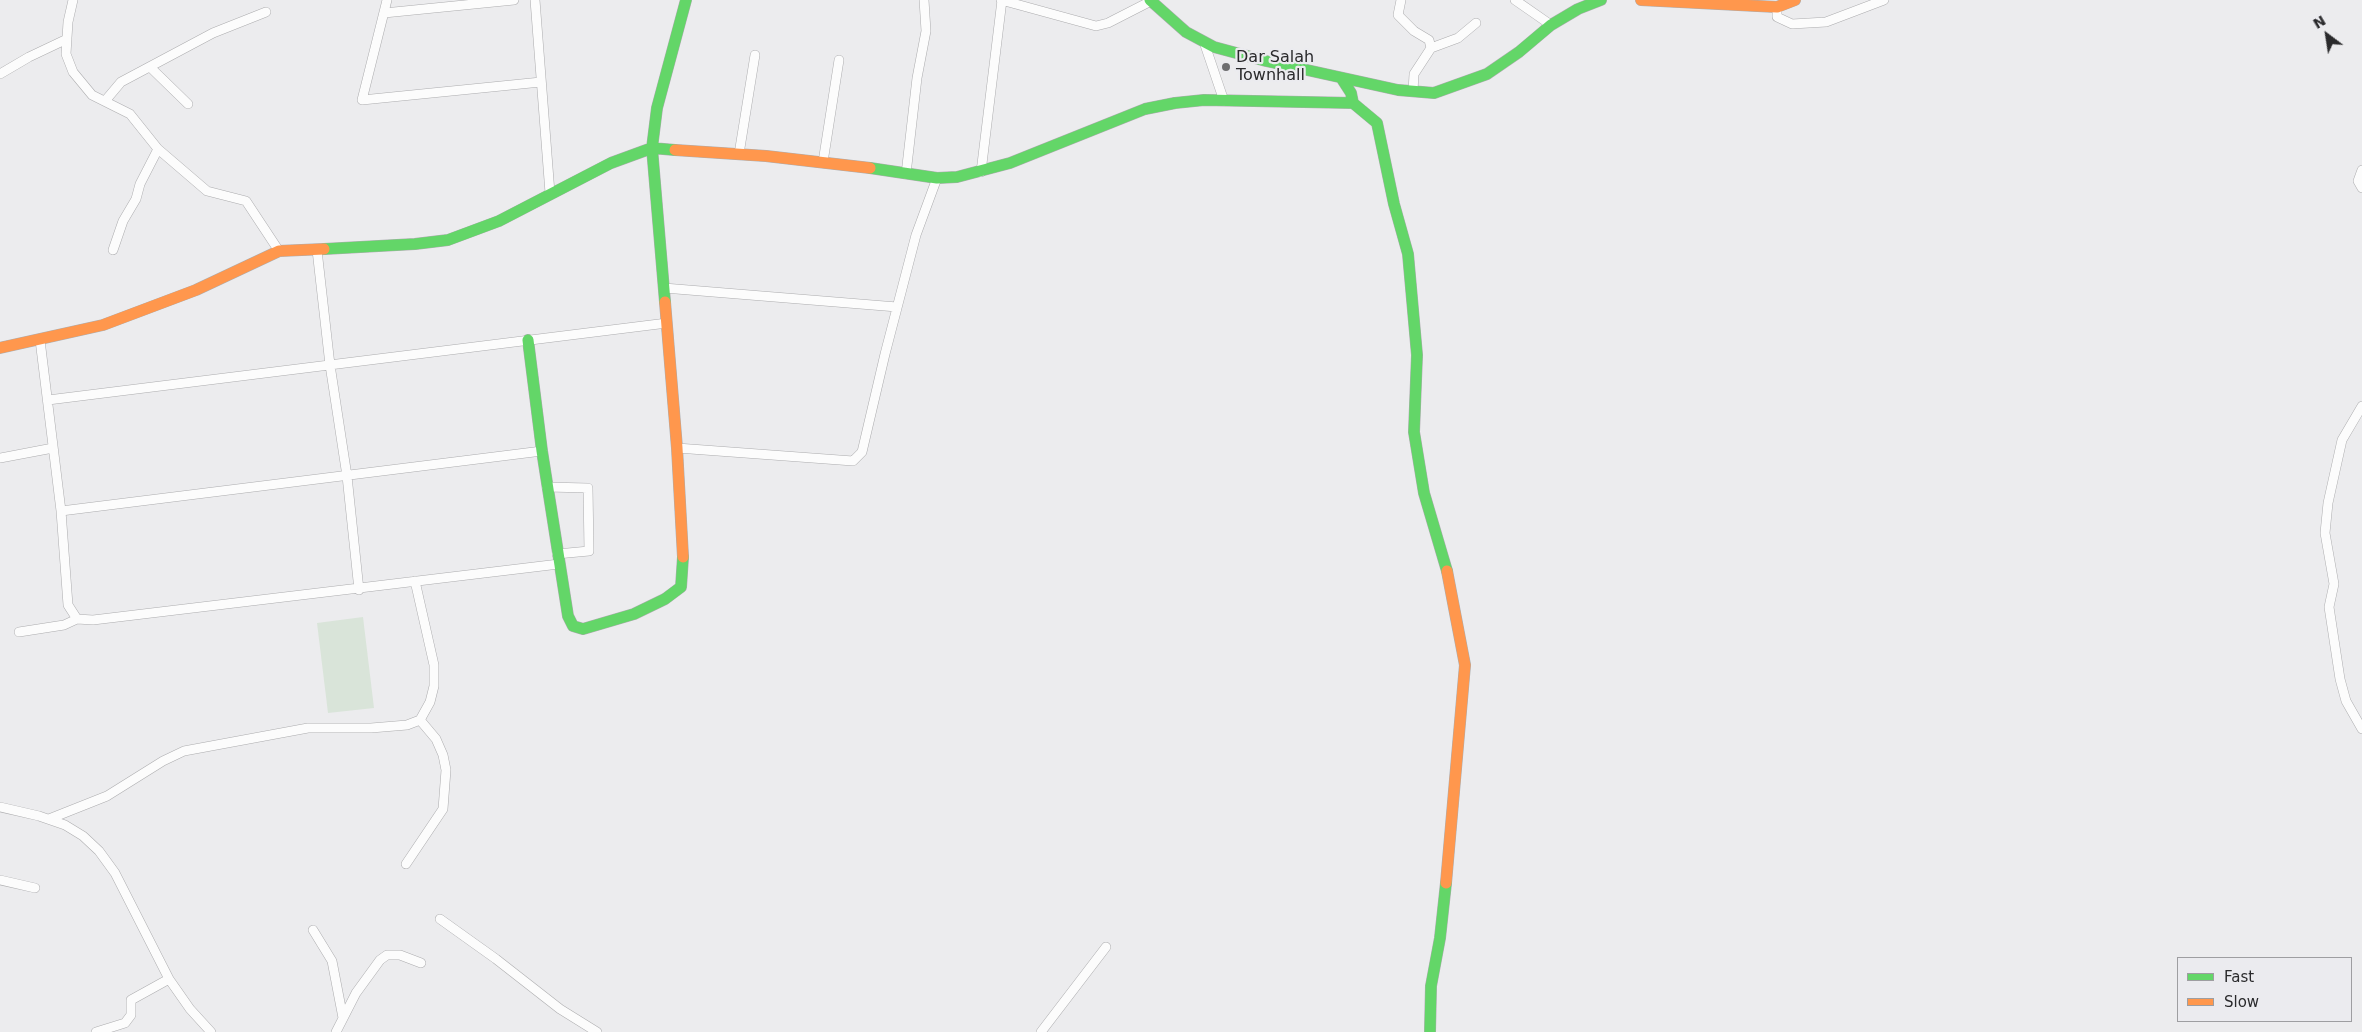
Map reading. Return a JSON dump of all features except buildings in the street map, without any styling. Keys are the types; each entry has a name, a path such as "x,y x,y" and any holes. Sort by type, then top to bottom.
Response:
{"street":[{"path":"73,0 68,22 66,54 73,72 92,95 130,114 158,149 207,191 246,201 279,251"},
{"path":"387,0 362,100 542,82"},
{"path":"384,13 514,0"},
{"path":"535,0 550,193"},
{"path":"528,340 547,487 568,616 573,626 583,629 634,614 665,599 681,587 683,567 677,448 652,148 658,108 686,0"},
{"path":"906,174 917,78 926,31 924,0"},
{"path":"981,172 1002,0 1096,26 1108,23 1150,0 1186,32 1214,47 1342,79 1434,93 1487,74 1519,52 1551,26 1578,9 1600,0"},
{"path":"1401,0 1398,15 1414,31 1429,40 1432,48 1428,57 1414,74 1413,91"},
{"path":"1515,0 1551,26"},
{"path":"1641,0 1777,7 1795,0"},
{"path":"1777,7 1777,17 1792,24 1826,22 1884,0"},
{"path":"105,101 121,82 213,33 266,12"},
{"path":"1432,48 1458,38 1476,23"},
{"path":"0,74 29,57 67,39"},
{"path":"1204,42 1224,101"},
{"path":"739,154 755,55"},
{"path":"823,162 839,60"},
{"path":"150,67 188,104"},
{"path":"1342,79 1351,93 1353,103 1377,123 1394,204 1408,254 1417,355 1414,432 1424,493 1446,563 1465,665 1453,814 1440,938 1431,986 1430,1032"},
{"path":"0,348 103,325 177,297 279,251 448,240 499,221 550,193 611,164 652,148 823,162 937,178 981,172 1027,157 1145,109 1176,103 1224,101 1353,103"},
{"path":"113,250 123,221 136,199 140,184 158,149"},
{"path":"2362,170 2358,181 2362,188"},
{"path":"677,448 853,461 862,452 916,235 937,178"},
{"path":"317,250 330,365 347,476 358,590"},
{"path":"664,288 897,307"},
{"path":"48,400 667,323"},
{"path":"40,340 61,511 68,605 77,618"},
{"path":"2362,406 2342,440 2328,503 2325,533 2334,584 2329,607 2340,679 2346,701 2362,729"},
{"path":"0,458 53,448"},
{"path":"61,511 542,451"},
{"path":"18,632 64,625 77,618 93,620 358,590 558,559 589,552 588,488 547,487"},
{"path":"49,819 107,796 162,761 184,751 308,728 372,728 407,725 420,720 430,702 434,686 434,664 415,581"},
{"path":"406,864 443,809 446,770 443,755 436,739 420,720"},
{"path":"0,808 65,824 83,836 99,851 115,874 169,979 190,1009 211,1032"},
{"path":"0,880 35,888"},
{"path":"440,920 560,1009 597,1032"},
{"path":"313,930 332,961 343,1018"},
{"path":"1041,1032 1106,947"},
{"path":"336,1032 371,972 387,955 400,955 421,963"},
{"path":"96,1032 125,1023 130,1014 131,1000 169,979"}],"shaded area":[{"path":"363,617 374,708 328,713 317,623"}],"traffic: fast":[{"path":"665,302 652,148 657,108 686,0"},
{"path":"1150,0 1186,32 1214,47 1266,61 1398,90 1434,93 1487,74 1519,52 1551,25 1578,9 1601,0"},
{"path":"1342,79 1351,93 1353,103 1377,123 1394,204 1408,254 1417,355 1414,432 1424,493 1447,571"},
{"path":"870,168 937,178 957,177 1010,163 1145,109 1175,103 1204,100 1353,103"},
{"path":"324,249 415,244 448,240 499,221 611,163 652,148 675,150"},
{"path":"528,340 542,451 568,616 573,626 583,629 634,614 665,599 681,587 683,557"},
{"path":"1430,1032 1431,986 1440,938 1446,883"}],"traffic: slow":[{"path":"1641,0 1777,7 1795,0"},
{"path":"675,150 766,156 870,168"},
{"path":"0,348 103,325 196,290 279,251 324,249"},
{"path":"665,302 677,448 683,557"},
{"path":"1446,883 1465,665 1447,571"}],"place":[{"name":"Dar Salah Townhall","path":"1226,67"}]}
